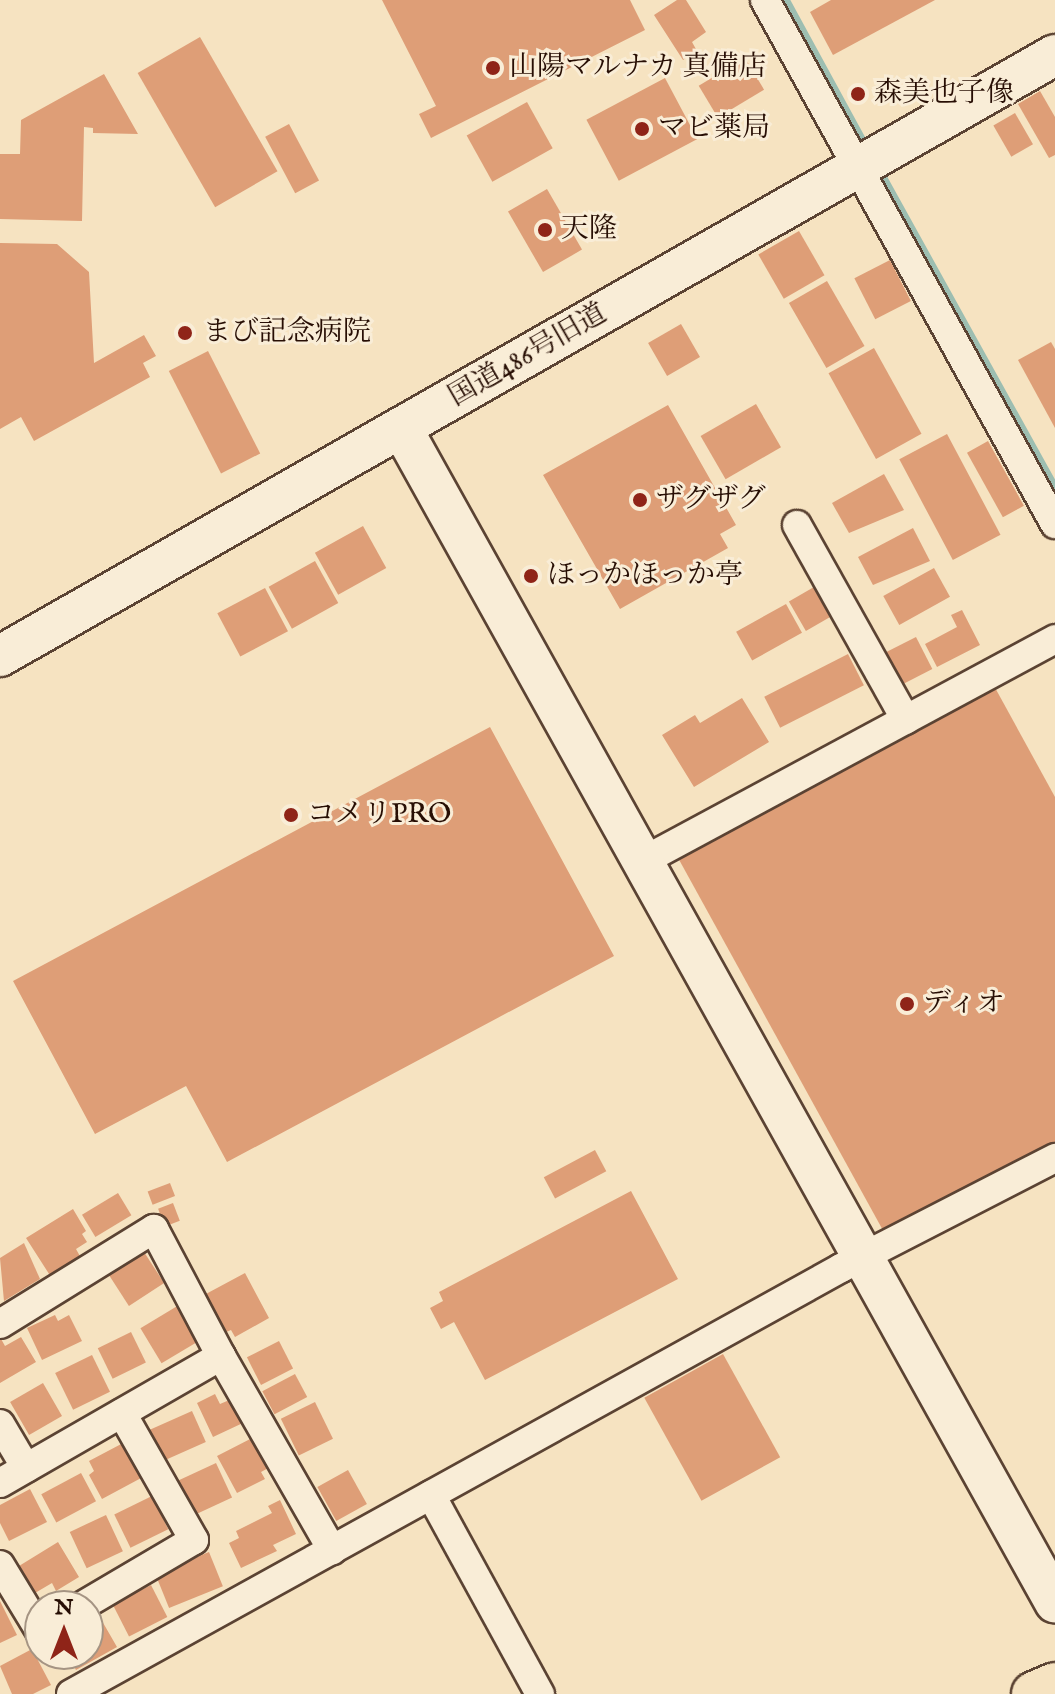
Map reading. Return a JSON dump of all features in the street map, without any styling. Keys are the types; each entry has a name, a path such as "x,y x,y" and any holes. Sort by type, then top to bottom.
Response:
{"highway":[{"path":"1034,1694 1055,1685"}],"street":[{"path":"765,0 868,162 1055,524"},
{"name":"国道486号旧道","path":"0,656 1055,55"},
{"path":"402,429 1055,1602"},
{"path":"797,525 906,720"},
{"path":"643,861 1055,639"},
{"path":"71,1694 862,1258 1055,1158"},
{"path":"0,1324 154,1229 221,1356 332,1550"},
{"path":"0,1483 221,1356"},
{"path":"104,1593 194,1540 122,1413"},
{"path":"0,1424 26,1468"},
{"path":"431,1495 540,1694"},
{"path":"0,1565 24,1605"}],"building":[{"name":"山陽マルナカ 真備店","path":"382,0 630,0 645,30 431,138 419,114 436,106"},
{"path":"677,0 686,0 706,32 692,42 697,51 683,60 654,15"},
{"path":"831,0 935,0 833,55 810,12"},
{"path":"200,37 278,171 215,207 138,73"},
{"path":"745,58 764,90 718,118 699,86"},
{"path":"104,74 138,134 93,133 93,128 84,127 82,221 0,219 0,154 20,154 21,120"},
{"name":"マビ薬局","path":"665,78 697,139 619,181 586,120"},
{"path":"1040,91 1055,117 1055,155 1049,158 1018,104"},
{"path":"527,102 553,148 492,182 467,135"},
{"path":"1015,113 1033,144 1011,157 993,126"},
{"path":"289,124 319,181 295,193 265,137"},
{"name":"天隆","path":"547,189 582,250 543,272 508,212"},
{"path":"799,231 824,275 784,299 758,254"},
{"path":"0,243 57,244 89,272 94,363 144,335 156,356 143,363 150,377 34,441 21,417 0,429"},
{"path":"890,260 911,301 875,319 854,278"},
{"path":"827,281 864,346 826,368 789,303"},
{"path":"681,324 700,357 667,376 648,343"},
{"path":"1051,342 1055,349 1055,428 1018,360"},
{"path":"874,348 922,434 876,459 829,373"},
{"path":"208,351 260,453 221,473 169,371"},
{"path":"756,404 781,447 726,479 701,436"},
{"name":"ザグザグ","path":"668,405 736,525 720,534 728,548 620,609 543,475"},
{"path":"947,434 1001,535 953,560 899,459"},
{"path":"988,441 1024,506 1003,517 967,453"},
{"path":"884,474 904,510 849,533 832,503"},
{"path":"363,526 386,568 338,595 315,553"},
{"path":"913,528 930,561 873,585 858,557"},
{"path":"315,561 338,603 292,629 269,587"},
{"path":"934,568 950,597 899,625 883,596"},
{"path":"814,587 831,616 806,631 789,602"},
{"path":"265,588 288,631 240,657 217,613"},
{"path":"786,604 802,633 752,660 736,632"},
{"path":"962,610 980,645 937,667 925,644 957,627 951,615"},
{"path":"916,637 932,669 896,688 879,656"},
{"path":"848,654 864,685 780,728 764,697"},
{"name":"ディオ","path":"993,684 1055,797 1055,1151 885,1234 677,856"},
{"path":"742,698 769,742 694,787 662,735 695,715 700,723"},
{"path":"490,727 614,956 227,1162 186,1086 95,1134 13,981"},
{"path":"595,1150 606,1171 555,1198 544,1177"},
{"path":"170,1183 175,1196 153,1205 148,1192"},
{"path":"631,1191 678,1279 485,1380 454,1322 441,1329 430,1308 443,1301 439,1292"},
{"path":"118,1193 131,1215 95,1237 82,1215"},
{"path":"173,1203 180,1221 165,1226 158,1209"},
{"path":"73,1209 86,1231 82,1234 87,1242 76,1249 81,1258 51,1277 26,1238"},
{"path":"24,1243 40,1279 4,1301 0,1258"},
{"path":"144,1252 164,1283 129,1306 109,1275"},
{"path":"245,1273 269,1318 235,1337 231,1330 224,1333 204,1295"},
{"path":"179,1305 200,1340 162,1363 140,1328"},
{"path":"55,1315 58,1321 69,1315 82,1341 42,1360 27,1328"},
{"path":"131,1332 146,1363 113,1379 98,1348"},
{"path":"0,1337 5,1346 21,1337 36,1362 0,1383"},
{"path":"279,1341 293,1369 261,1385 247,1357"},
{"path":"723,1354 780,1457 701,1501 644,1398"},
{"path":"92,1355 110,1392 73,1410 55,1373"},
{"path":"295,1374 307,1397 275,1414 262,1391"},
{"path":"43,1383 62,1416 29,1435 10,1402"},
{"path":"215,1394 220,1404 234,1398 245,1422 213,1437 197,1403"},
{"path":"315,1402 333,1439 299,1456 281,1419"},
{"path":"192,1411 206,1442 162,1462 148,1431"},
{"path":"256,1436 272,1466 261,1472 265,1479 237,1493 217,1456"},
{"path":"125,1442 143,1477 102,1499 89,1475 94,1471 89,1461"},
{"path":"216,1463 232,1497 195,1515 179,1480"},
{"path":"348,1470 367,1504 336,1521 317,1487"},
{"path":"81,1473 96,1501 56,1522 41,1494"},
{"path":"30,1489 47,1522 9,1541 0,1523 0,1505"},
{"path":"152,1496 168,1529 130,1548 114,1514"},
{"path":"280,1500 296,1534 273,1545 277,1551 241,1568 229,1543 239,1538 236,1531 272,1513 268,1506"},
{"path":"106,1515 123,1551 87,1568 70,1532"},
{"path":"58,1542 79,1577 58,1590 52,1583 40,1590 33,1590 19,1566"},
{"path":"209,1552 223,1586 169,1608 155,1574"},
{"path":"151,1585 167,1617 129,1637 113,1605"},
{"path":"0,1601 17,1635 0,1643"},
{"path":"104,1624 117,1647 104,1654"},
{"path":"24,1653 24,1670 43,1670 51,1685 33,1694 12,1694 0,1666"}],"waterway":[{"path":"785,0 868,152"},
{"path":"877,168 1055,489"}],"place":[{"name":"山陽マルナカ 真備店","path":"493,68"},
{"name":"森美也子像","path":"858,94"},
{"name":"マビ薬局","path":"642,129"},
{"name":"天隆","path":"545,230"},
{"name":"まび記念病院","path":"185,333"},
{"name":"ザグザグ","path":"640,500"},
{"name":"ほっかほっか亭","path":"531,576"},
{"name":"コメリPRO","path":"291,815"},
{"name":"ディオ","path":"907,1004"}]}
